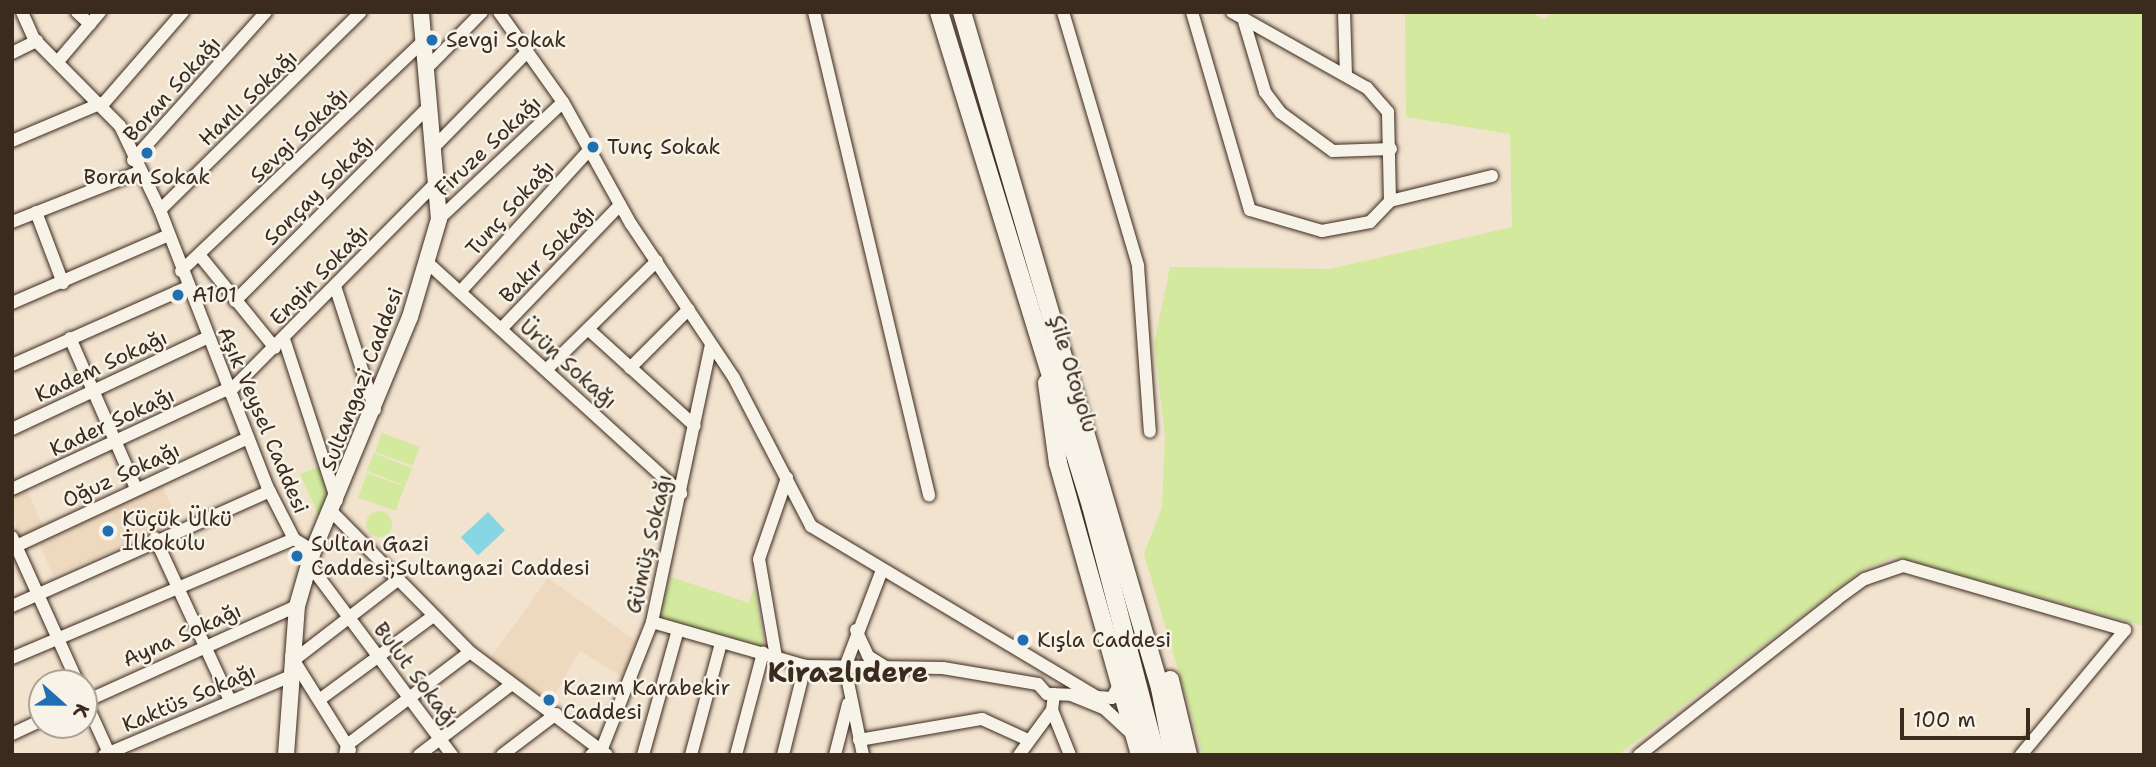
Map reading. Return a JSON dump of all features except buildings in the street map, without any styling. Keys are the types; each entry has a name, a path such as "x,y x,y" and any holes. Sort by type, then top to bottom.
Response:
{"highway":[{"name":"Şile Otoyolu","path":"939,12 1047,366 1158,750"},
{"name":"Şile Otoyolu","path":"962,12 1160,688 1158,750"},
{"path":"1047,366 1046,409 1058,463 1120,681 1158,750"},
{"path":"1066,372 1114,492 1176,703 1197,755"},
{"path":"1158,750 1176,703"}],"main road":[{"name":"Sultangazi Caddesi","path":"286,755 289,677 297,606 311,557 375,410 429,264 439,219 435,146 421,12"}],"street":[{"name":"Aşık Veysel Caddesi","path":"22,12 37,41 60,59 102,104 160,210 206,338 270,491 294,539 311,557 351,618"},
{"path":"77,12 90,24"},
{"path":"60,59 100,12"},
{"path":"12,141 102,104 183,12"},
{"name":"Hanlı Sokağı","path":"160,210 361,12"},
{"path":"426,69 482,12"},
{"path":"499,12 564,102 620,205 711,345 787,478 811,526 1019,654 1104,700 1120,681"},
{"path":"814,12 929,496"},
{"path":"1063,12 1138,266 1150,432"},
{"path":"1192,12 1250,210 1298,227 1352,230 1390,201 1492,176"},
{"path":"1344,12 1346,75"},
{"name":"Boran Sokağı","path":"136,166 259,15"},
{"path":"1238,15 1346,75 1388,112 1391,149 1390,201"},
{"path":"1238,15 1265,92 1281,113 1333,151 1391,149"},
{"path":"12,53 37,41"},
{"name":"Sevgi Sokağı","path":"181,271 201,257 423,41"},
{"path":"435,146 527,52"},
{"name":"Firuze Sokağı","path":"439,219 564,102"},
{"name":"Sonçay Sokağı","path":"235,301 429,106"},
{"name":"Tunç Sokağı","path":"460,292 589,150"},
{"path":"12,222 136,166"},
{"name":"Engin Sokağı","path":"228,390 279,343 436,183"},
{"name":"Bakır Sokağı","path":"501,329 620,205"},
{"path":"36,212 63,283"},
{"path":"12,303 169,235"},
{"path":"201,257 235,301 279,343 334,506 395,582 470,652 605,751"},
{"path":"547,369 657,261"},
{"name":"Ürün Sokağı","path":"429,264 681,493"},
{"path":"335,286 375,410"},
{"path":"12,365 188,287"},
{"path":"630,368 689,309"},
{"path":"588,329 695,426"},
{"path":"70,338 136,488"},
{"name":"Kadem Sokağı","path":"12,429 206,338"},
{"name":"Gümüş Sokağı","path":"605,751 652,622 711,345"},
{"name":"Kader Sokağı","path":"12,489 228,390"},
{"name":"Oğuz Sokağı","path":"14,544 246,439"},
{"path":"776,657 759,559 787,478"},
{"path":"12,606 155,538 270,491"},
{"path":"155,538 230,700"},
{"path":"12,658 176,584 294,539"},
{"path":"14,544 72,669"},
{"path":"1639,755 1837,599 1893,568 2125,629 2021,755"},
{"path":"863,755 848,704 845,667 856,629 882,570"},
{"path":"395,582 351,618 292,656 349,752 409,699 470,652"},
{"name":"Ayna Sokağı","path":"98,694 297,606"},
{"path":"319,700 432,617"},
{"name":"Bulut Sokağı","path":"351,618 452,755"},
{"path":"652,622 677,633 805,666 1014,675 1120,717 1158,750"},
{"path":"856,629 868,656 887,668"},
{"path":"643,755 677,633"},
{"path":"691,755 720,643"},
{"path":"736,755 762,653"},
{"path":"1014,675 1022,665 1019,654"},
{"path":"783,755 805,666"},
{"path":"1038,684 1054,674"},
{"path":"1019,755 1052,710 1056,693 1054,674"},
{"name":"Kaktüs Sokağı","path":"107,754 289,677"},
{"path":"419,755 512,684"},
{"path":"835,755 848,704"},
{"path":"1052,710 1070,755"},
{"path":"502,755 556,714"},
{"path":"859,740 982,719 1028,740"},
{"path":"12,734 28,727"},
{"path":"98,733 107,754"},
{"path":"591,755 605,751"}],"shaded area":[{"name":"Küçük Ülkü İlkokulu","path":"161,482 178,523 53,576 36,535"},
{"path":"26,487 43,526 17,539 12,493"},
{"path":"548,578 636,641 622,677 580,651 551,701 489,660"}],"green space":[{"path":"1405,12 1529,12 1544,19 1554,12 2144,12 2144,626 1895,557 1862,570 1618,755 1203,755 1144,554 1162,507 1165,435 1154,344 1170,267 1330,269 1512,227 1510,134 1406,117"},
{"path":"382,433 420,447 413,465 375,452"},
{"path":"374,453 412,468 405,486 367,471"},
{"path":"321,466 331,501 321,521 300,474"},
{"path":"367,473 405,487 396,511 358,497"},
{"path":"379,511 389,514 392,524 389,534 379,537 369,534 366,524 369,514"},
{"path":"671,577 749,603 754,587 766,653 656,622"}],"water":[{"path":"488,512 505,530 478,556 461,537"}],"place":[{"name":"Sevgi Sokak","path":"432,40"},
{"name":"Tunç Sokak","path":"593,147"},
{"name":"Boran Sokak","path":"147,153"},
{"name":"A101","path":"178,295"},
{"name":"Küçük Ülkü İlkokulu","path":"108,531"},
{"name":"Sultan Gazi Caddesi;Sultangazi Caddesi","path":"297,556"},
{"name":"Kışla Caddesi","path":"1023,640"},
{"name":"Kazım Karabekir Caddesi","path":"549,700"}],"district":[{"name":"Kirazlıdere","path":"848,672"}]}
